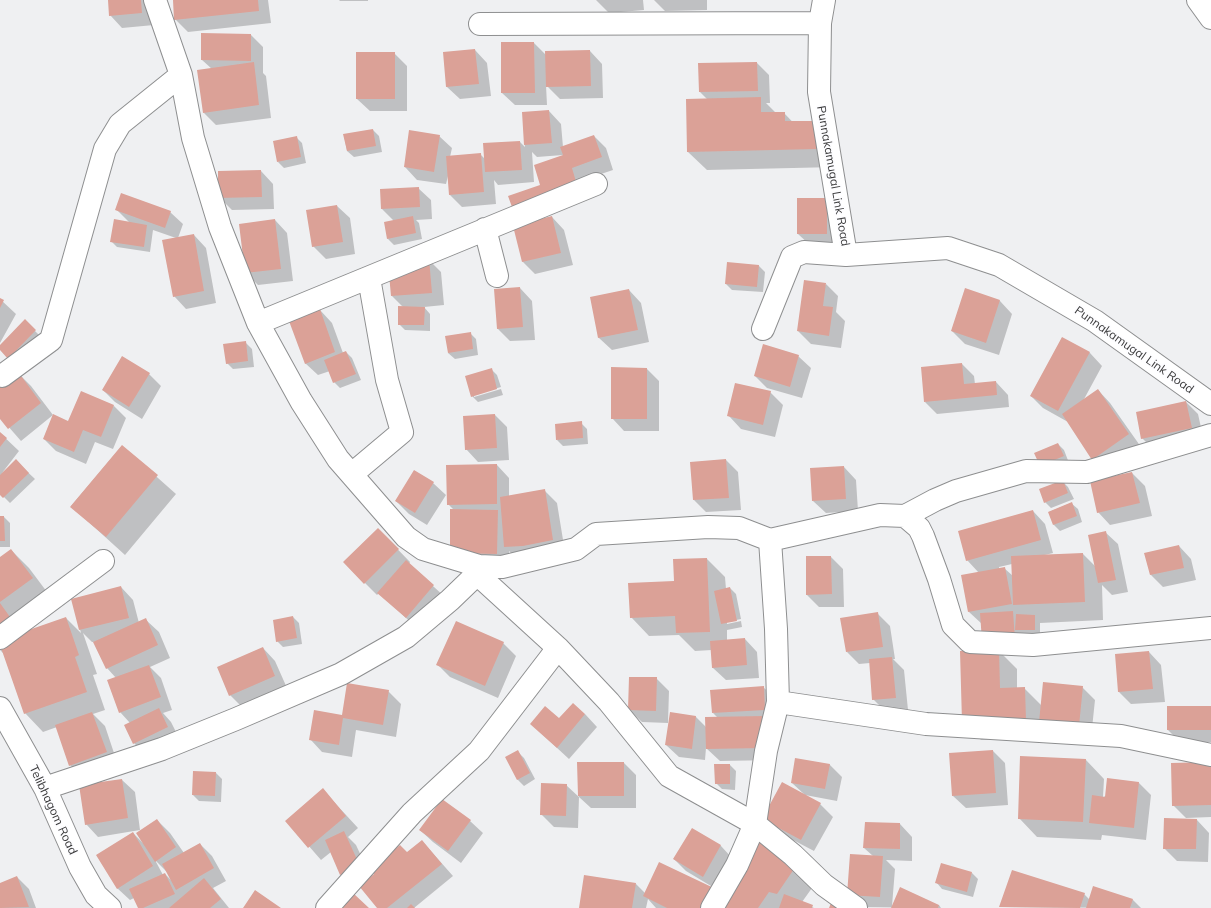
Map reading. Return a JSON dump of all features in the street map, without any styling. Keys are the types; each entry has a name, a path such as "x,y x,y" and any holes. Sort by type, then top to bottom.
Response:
{"street":[{"path":"155,0 181,75 193,138 220,227 258,323 301,401 338,458 406,537 424,549 478,570 558,648 609,702 670,776 755,824 794,855 824,885 856,908"},
{"name":"Punnakamugal Link Road","path":"824,0 820,22 819,92 846,255 948,248 1000,265 1095,321 1211,404"},
{"path":"1198,0 1211,18"},
{"path":"480,24 820,22"},
{"path":"2,376 51,340 105,149 120,124 181,75"},
{"path":"258,323 596,184"},
{"path":"485,229 497,276"},
{"path":"763,329 792,257 804,252 846,255"},
{"path":"352,474 402,432 387,380 369,278"},
{"path":"45,788 162,749 340,674 406,637 450,600 478,570 502,567 576,549 596,534 708,527 739,528 770,540 880,515 905,516 956,491 1026,471 1087,472 1211,436"},
{"path":"905,516 919,528 940,579 954,625 970,642 1034,645 1211,628"},
{"path":"712,908 737,865 755,824 766,751 778,702 776,629 770,540"},
{"path":"0,638 103,561"},
{"path":"327,908 412,813 479,751 558,648"},
{"path":"778,702 926,724 1121,736 1211,755"},
{"name":"Telibhagom Road","path":"0,708 45,788 80,866 96,894 110,908"}],"building":[{"path":"108,0 141,0 142,13 109,16"},
{"path":"173,0 258,0 259,11 174,20"},
{"path":"201,33 251,34 251,61 201,60"},
{"path":"501,42 534,42 535,93 501,93"},
{"path":"475,49 479,84 446,87 443,52"},
{"path":"590,50 591,86 546,87 545,51"},
{"path":"356,52 395,52 395,99 356,99"},
{"path":"254,62 259,105 203,113 197,70"},
{"path":"757,62 758,91 699,92 698,63"},
{"path":"761,97 761,112 785,112 785,121 818,121 818,149 687,152 686,99"},
{"path":"549,110 552,143 524,145 522,112"},
{"path":"373,129 376,146 347,151 343,134"},
{"path":"409,130 440,135 434,172 404,167"},
{"path":"594,135 602,157 572,168 577,185 512,207 508,196 540,185 534,165 563,155 560,147"},
{"path":"297,136 301,157 277,162 273,141"},
{"path":"520,141 522,170 485,172 483,143"},
{"path":"481,153 484,192 449,195 446,156"},
{"path":"261,170 262,197 218,198 218,171"},
{"path":"419,187 420,207 381,209 380,189"},
{"path":"121,193 171,211 165,228 115,210"},
{"path":"797,198 827,198 827,234 797,234"},
{"path":"337,205 343,242 312,247 306,210"},
{"path":"413,216 416,233 387,239 384,222"},
{"path":"552,216 561,253 522,262 513,226"},
{"path":"114,219 147,225 144,247 110,242"},
{"path":"275,219 281,269 245,273 239,224"},
{"path":"194,234 204,291 173,297 162,240"},
{"path":"429,258 432,293 391,296 389,274 412,272"},
{"path":"727,262 759,265 757,287 725,284"},
{"path":"804,280 826,283 823,306 833,307 829,336 797,331"},
{"path":"520,287 523,327 497,329 494,289"},
{"path":"965,288 1000,300 986,343 951,331"},
{"path":"629,289 638,330 598,338 590,297"},
{"path":"0,298 4,300 0,308"},
{"path":"398,306 425,307 424,325 398,325"},
{"path":"320,309 335,352 305,364 289,321"},
{"path":"25,319 36,330 8,359 0,350 0,345"},
{"path":"471,332 473,349 448,353 445,336"},
{"path":"1062,337 1090,352 1058,411 1030,396"},
{"path":"246,341 248,361 226,364 223,344"},
{"path":"763,344 799,355 790,387 754,376"},
{"path":"346,351 356,374 333,383 324,360"},
{"path":"122,356 150,373 129,407 102,390"},
{"path":"962,363 964,384 996,381 997,395 924,402 921,367"},
{"path":"611,367 647,368 647,419 611,419"},
{"path":"492,368 497,389 471,397 465,376"},
{"path":"19,373 41,403 8,429 0,419 0,387"},
{"path":"735,383 771,391 763,425 727,416"},
{"path":"1098,389 1129,434 1092,460 1062,414"},
{"path":"81,391 114,405 101,437 83,430 74,452 43,439 53,414 68,421"},
{"path":"1186,401 1192,428 1141,439 1136,412"},
{"path":"495,414 497,448 465,450 463,416"},
{"path":"582,421 583,438 556,440 555,424"},
{"path":"0,432 7,438 0,447"},
{"path":"1058,443 1064,456 1040,466 1034,453"},
{"path":"122,445 158,475 106,537 70,507"},
{"path":"16,459 29,473 3,498 0,495 0,475"},
{"path":"726,459 729,498 693,500 690,462"},
{"path":"497,464 497,504 447,505 446,465"},
{"path":"844,466 846,499 812,501 810,468"},
{"path":"414,470 434,482 415,513 395,501"},
{"path":"1132,472 1140,503 1097,513 1090,481"},
{"path":"1063,480 1068,493 1044,503 1039,489"},
{"path":"545,489 553,540 523,546 504,547 500,497"},
{"path":"1072,502 1077,516 1053,525 1048,512"},
{"path":"450,509 498,510 497,554 450,553"},
{"path":"1033,510 1041,540 966,561 958,531"},
{"path":"0,516 4,516 5,541 0,541"},
{"path":"378,528 399,549 364,584 343,562"},
{"path":"1106,531 1116,580 1098,583 1088,535"},
{"path":"1179,545 1184,568 1150,575 1144,553"},
{"path":"11,549 33,578 0,602 0,557"},
{"path":"1083,553 1085,602 1013,605 1011,556"},
{"path":"806,556 831,556 832,594 806,595"},
{"path":"707,558 710,632 676,633 675,616 630,618 628,583 674,581 673,559"},
{"path":"406,560 434,585 406,618 377,593"},
{"path":"1005,567 1012,604 968,612 961,575"},
{"path":"121,586 129,618 79,630 71,599"},
{"path":"730,587 737,621 721,624 714,591"},
{"path":"0,603 10,617 0,624"},
{"path":"1013,611 1015,639 982,641 980,613"},
{"path":"878,612 883,647 846,652 840,618"},
{"path":"1016,614 1035,615 1035,630 1015,630"},
{"path":"293,616 297,638 276,642 273,620"},
{"path":"66,617 79,655 75,657 87,692 24,714 0,645 0,640"},
{"path":"146,618 158,645 106,669 93,642"},
{"path":"456,621 504,642 485,686 436,665"},
{"path":"745,638 747,665 712,668 710,641"},
{"path":"263,647 275,676 229,696 217,667"},
{"path":"999,650 1000,688 1025,687 1026,720 962,722 960,651"},
{"path":"1149,651 1153,689 1118,692 1115,654"},
{"path":"892,657 896,698 872,700 869,659"},
{"path":"149,665 161,697 119,713 107,680"},
{"path":"629,677 657,677 656,711 628,710"},
{"path":"1043,682 1083,686 1079,726 1039,722"},
{"path":"347,683 389,690 383,725 343,718 339,745 309,740 314,710 342,715"},
{"path":"764,686 765,710 712,713 710,690"},
{"path":"573,703 585,714 557,748 530,724 545,706 559,718"},
{"path":"1167,706 1211,706 1211,730 1167,730"},
{"path":"159,708 168,727 133,744 124,725"},
{"path":"92,712 107,752 69,766 55,725"},
{"path":"670,712 696,716 692,749 665,745"},
{"path":"764,716 764,748 706,749 705,717"},
{"path":"518,750 530,773 517,780 505,757"},
{"path":"993,750 996,793 952,796 949,753"},
{"path":"1020,756 1086,759 1083,822 1018,819"},
{"path":"795,758 830,764 825,789 791,783"},
{"path":"577,762 624,762 624,796 578,796"},
{"path":"1211,762 1211,805 1172,806 1171,763"},
{"path":"714,764 730,764 730,784 715,784"},
{"path":"193,771 216,772 215,796 192,795"},
{"path":"1107,778 1139,782 1134,828 1089,823 1092,795 1105,797"},
{"path":"122,779 128,818 85,825 79,785"},
{"path":"782,782 821,803 801,840 762,819"},
{"path":"541,783 567,784 566,816 540,815"},
{"path":"323,788 346,816 308,848 285,821"},
{"path":"442,799 471,820 448,851 419,830"},
{"path":"1164,818 1197,819 1196,849 1163,849"},
{"path":"157,819 176,847 155,862 136,833"},
{"path":"865,822 900,823 900,849 863,848"},
{"path":"692,828 721,845 703,877 673,859"},
{"path":"344,831 360,866 340,875 325,840"},
{"path":"133,832 153,866 117,889 96,855"},
{"path":"422,840 442,864 387,908 377,908 359,886 374,874 370,869 400,845 407,852"},
{"path":"759,842 794,869 777,894 769,892 758,908 719,908"},
{"path":"200,843 214,868 176,890 162,864"},
{"path":"850,854 883,856 880,897 847,895"},
{"path":"659,862 718,890 709,908 667,908 643,896"},
{"path":"941,863 972,872 967,892 935,883"},
{"path":"1012,870 1085,893 1080,908 999,907"},
{"path":"165,873 175,894 143,908 138,908 129,889"},
{"path":"584,875 636,883 632,908 579,908"},
{"path":"17,876 29,907 0,908 0,883"},
{"path":"204,878 221,899 210,908 169,908"},
{"path":"1093,886 1133,899 1130,908 1086,908"},
{"path":"900,887 939,905 938,908 891,908"},
{"path":"255,890 281,908 243,908"},
{"path":"353,893 369,908 339,908"},
{"path":"784,894 813,905 812,908 779,908"},
{"path":"831,903 842,908 829,908"},
{"path":"411,904 415,908 407,908"}]}
